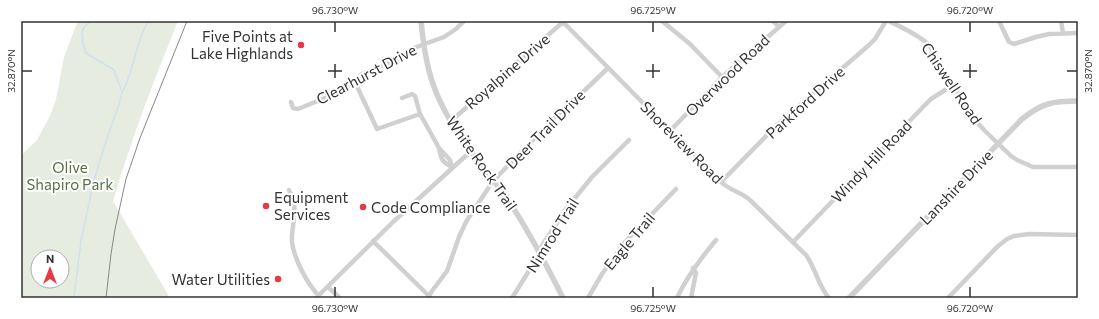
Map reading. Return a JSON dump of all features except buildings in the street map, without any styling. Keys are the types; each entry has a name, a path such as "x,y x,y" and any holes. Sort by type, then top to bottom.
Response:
{"street":[{"name":"White Rock Trail","path":"421,21 429,70 435,88 451,120 470,152 494,181 525,227 540,252 563,298"},
{"name":"Clearhurst Drive","path":"291,102 294,108 298,109 342,90 366,71 398,59 411,49 444,37 456,29 464,21"},
{"path":"662,21 694,48 722,77"},
{"path":"773,21 779,27"},
{"name":"Overwood Road","path":"670,130 722,77 786,21"},
{"name":"Chiswell Road","path":"888,21 917,35 929,45 971,115 998,144 1017,160 1025,164 1041,168 1078,167"},
{"name":"Parkford Drive","path":"721,182 776,126 869,45 888,21"},
{"path":"999,21 1009,42 1014,44 1036,37 1063,33 1078,33"},
{"path":"1061,21 1063,33"},
{"name":"Shoreview Road","path":"562,22 725,186 744,195 750,200 806,255 829,298"},
{"name":"Royalpine Drive","path":"451,120 562,22"},
{"name":"Deer Trail Drive","path":"429,297 447,271 466,222 494,181 571,101 608,68"},
{"path":"354,80 377,129 420,114"},
{"name":"Windy Hill Road","path":"793,242 924,106 953,85"},
{"path":"402,98 412,94 415,96 420,114 439,148 440,157 445,164 452,167"},
{"name":"Lanshire Drive","path":"849,298 1022,119 1034,110 1052,102 1078,101"},
{"name":"Nimrod Trail","path":"512,298 536,261 543,244 566,209 592,177 629,140"},
{"path":"289,190 294,206 293,249 307,281 317,297 373,241 470,152"},
{"name":"Eagle Trail","path":"588,298 602,274 621,248 638,227 676,189"},
{"path":"948,298 997,247 1007,239 1014,236 1029,234 1078,235"},
{"path":"677,298 693,268 716,240"},
{"path":"373,241 429,297"},
{"path":"691,298 696,273 693,268"},
{"path":"328,287 340,298"}],"green space":[{"name":"Olive Shapiro Park","path":"78,21 178,21 143,110 113,201 170,298 21,298 21,155 37,140 50,116 56,99 64,57"}],"waterway":[{"path":"74,298 81,241 94,180 122,92 114,70 86,53 83,44 82,32 84,27 91,21"},
{"path":"123,91 148,21"}],"tram line":[{"path":"106,298 115,229 126,179 140,138 187,21"}],"place":[{"name":"Five Points at Lake Highlands","path":"301,45"},
{"name":"Equipment Services","path":"266,206"},
{"name":"Code Compliance","path":"363,207"},
{"name":"Water Utilities","path":"278,279"}]}
